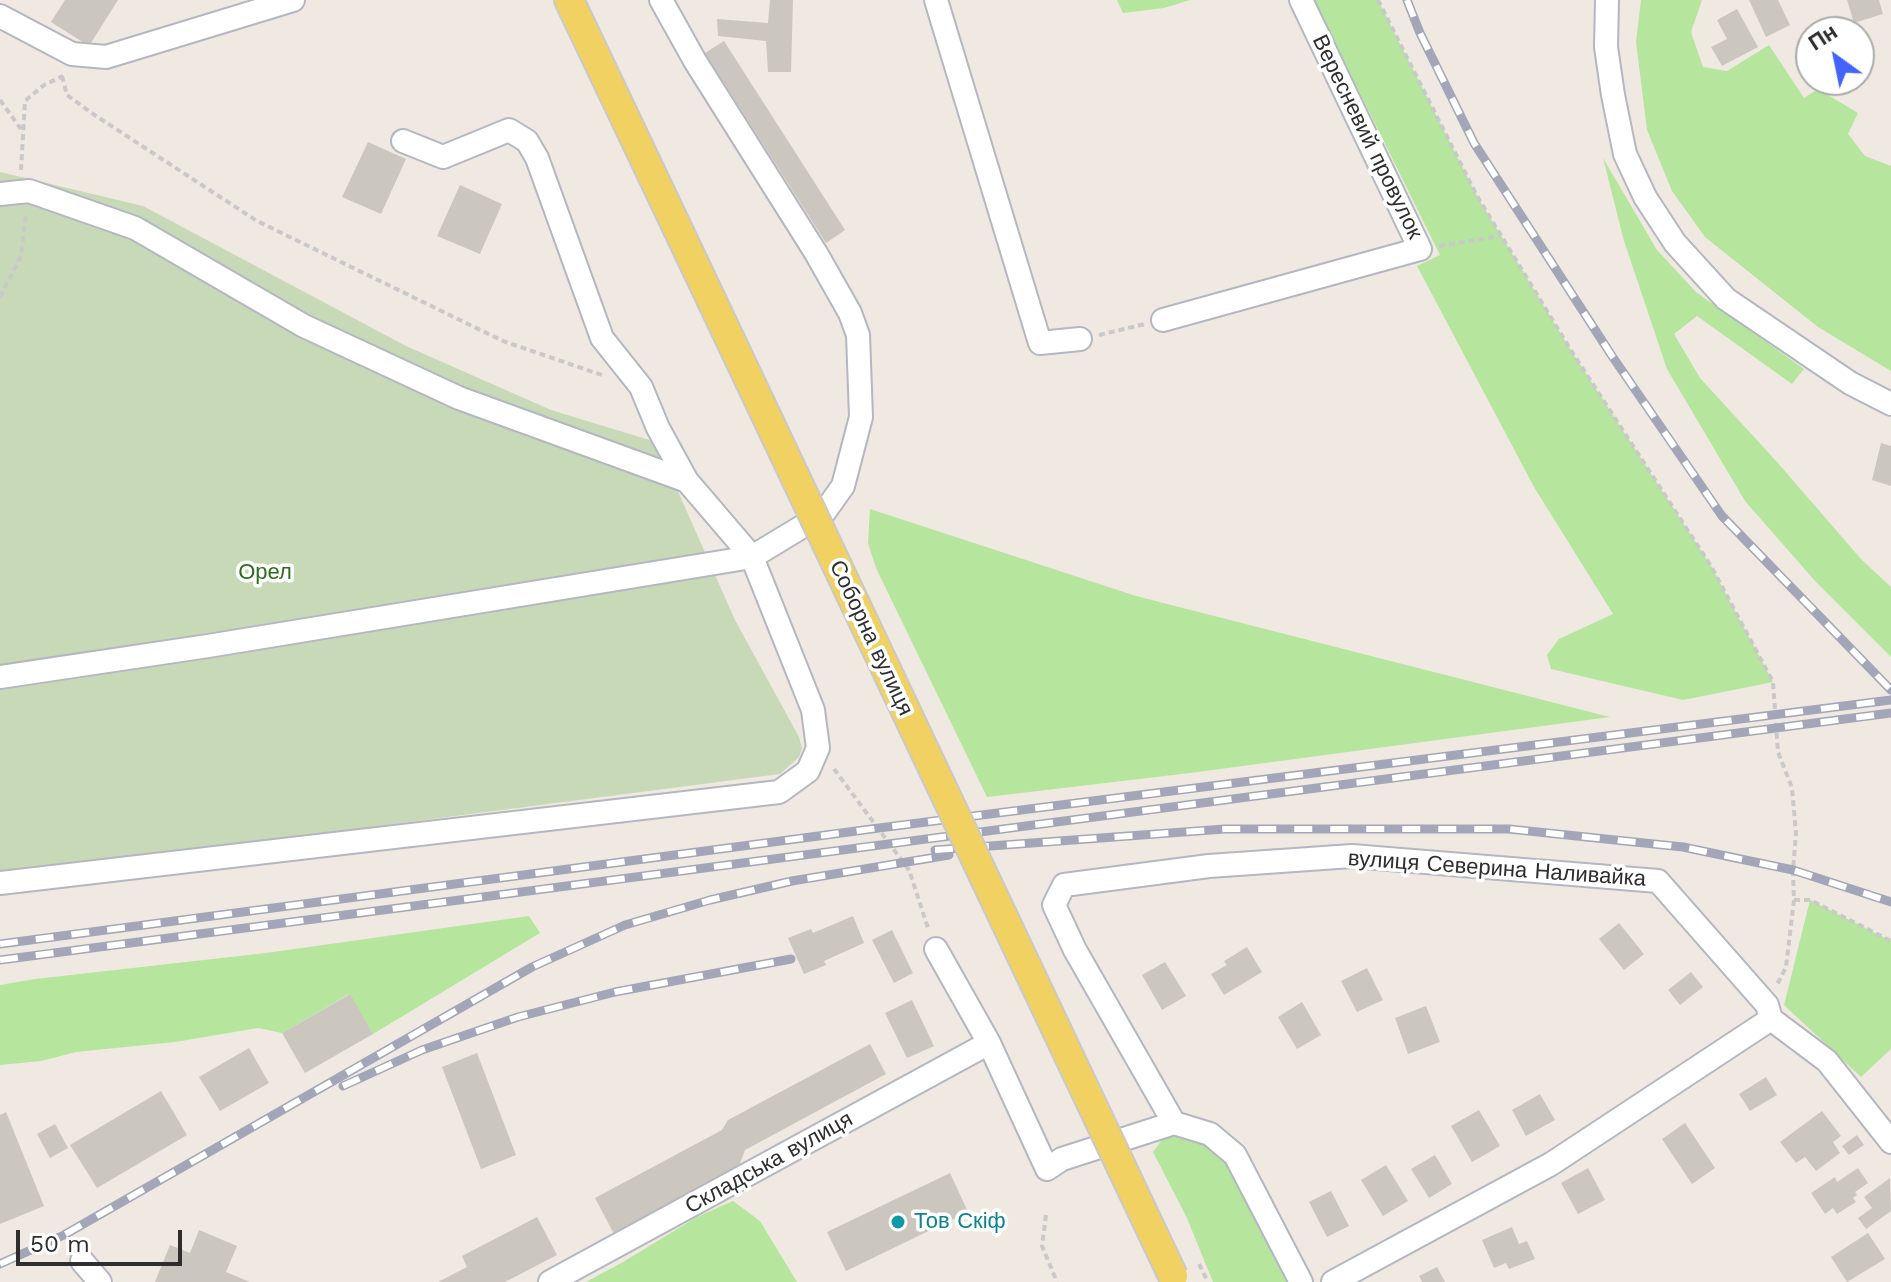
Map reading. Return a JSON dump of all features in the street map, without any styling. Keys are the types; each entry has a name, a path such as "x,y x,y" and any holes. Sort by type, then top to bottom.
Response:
{"main road":[{"name":"Соборна вулиця","path":"569,0 1174,1279"}],"street":[{"path":"0,16 72,54 106,57 293,0"},
{"path":"0,677 752,557 823,514 843,486 861,417 858,335 850,313 816,253 695,61 661,0"},
{"path":"936,0 1040,343 1080,339"},
{"name":"Вересневий провулок","path":"1163,320 1420,249 1301,0"},
{"path":"1607,0 1606,47 1625,154 1645,197 1675,243 1726,299 1850,383 1891,404"},
{"path":"0,883 779,792 808,771 818,748 813,710 752,557 687,481 658,428 641,387 602,338 537,158 527,141 509,130 443,157 403,141"},
{"path":"0,194 29,191 135,228 304,326 459,398 687,481"},
{"name":"вулиця Северина Наливайка","path":"1174,1123 1075,950 1054,905 1064,885 1209,866 1352,856 1658,881 1769,1012 1827,1061 1891,1142"},
{"path":"936,949 989,1043 1047,1169 1062,1159 1174,1123 1210,1134 1235,1155 1301,1282"},
{"path":"1333,1282 1551,1164 1769,1012"},
{"name":"Складська вулиця","path":"550,1282 989,1043"},
{"path":"82,1261 100,1282"}],"path":[{"path":"1378,0 1477,196 1572,352 1711,566 1773,682 1778,752 1792,788 1796,833 1794,900 1786,967 1769,1012"},
{"path":"0,100 22,131 25,101 44,85 106,57"},
{"path":"62,76 67,95 257,221 503,341 641,387"},
{"path":"1420,249 1501,236"},
{"path":"1080,339 1163,320"},
{"path":"818,748 909,870 936,949"},
{"path":"1794,900 1810,900 1891,941"},
{"path":"1046,1215 1042,1246 1057,1282"},
{"path":"1199,1264 1208,1282"}],"green space":[{"path":"1117,0 1190,0 1164,8 1123,13"},
{"path":"1314,0 1378,0 1477,196 1572,352 1711,566 1773,682 1683,700 1551,669 1547,655 1559,639 1613,614 1534,487 1417,266 1440,255"},
{"path":"1641,0 1702,0 1691,32 1703,67 1727,71 1769,45 1795,84 1795,96 1830,96 1858,113 1848,134 1865,156 1891,166 1891,371 1818,327 1705,237 1672,191 1647,130 1636,42"},
{"path":"1603,158 1657,250 1696,292 1804,369 1792,384 1697,316 1674,334 1700,378 1861,559 1891,587 1891,657 1816,582 1745,501 1667,369 1624,241"},
{"name":"Орел","path":"0,172 143,206 406,346 551,410 656,442 735,620 799,737 802,748 799,757 780,774 0,875"},
{"path":"870,509 1136,596 1610,717 987,797 876,568 868,543"},
{"path":"1810,900 1891,941 1891,1049 1861,1077 1784,1005"},
{"path":"529,916 540,933 373,1034 349,994 282,1033 258,1028 0,1065 0,985 266,953"},
{"path":"1174,1123 1210,1134 1301,1282 1213,1282 1187,1218 1153,1152"},
{"path":"733,1201 760,1221 797,1282 586,1282 697,1217"}],"building":[{"path":"65,0 118,0 89,46 51,22"},
{"path":"770,0 793,0 791,72 768,72 766,41 718,36 717,19 768,23"},
{"path":"1749,0 1778,0 1790,25 1766,37"},
{"path":"1847,0 1879,0 1883,14 1852,16"},
{"path":"1737,9 1758,47 1722,66 1711,47 1727,39 1717,20"},
{"path":"724,41 845,230 826,243 705,53"},
{"path":"368,142 406,159 381,214 342,197"},
{"path":"460,185 502,204 480,254 437,236"},
{"path":"1881,443 1891,446 1891,486 1872,480"},
{"path":"853,916 864,943 804,974 788,938 811,929 813,933"},
{"path":"1619,923 1644,954 1624,970 1599,939"},
{"path":"892,930 913,973 894,983 872,940"},
{"path":"1247,947 1262,972 1224,995 1211,974 1227,965 1224,961"},
{"path":"1165,962 1186,996 1162,1010 1142,975"},
{"path":"1367,968 1383,1000 1357,1012 1341,981"},
{"path":"1691,972 1703,987 1680,1005 1668,990"},
{"path":"350,994 373,1034 305,1073 282,1033"},
{"path":"912,1000 934,1046 907,1058 885,1013"},
{"path":"1302,1002 1321,1035 1297,1049 1278,1017"},
{"path":"1426,1006 1440,1042 1408,1054 1395,1018"},
{"path":"870,1044 886,1074 745,1150 739,1166 614,1234 595,1198 722,1130 728,1120"},
{"path":"249,1048 269,1083 220,1111 199,1077"},
{"path":"477,1053 516,1155 481,1169 442,1067"},
{"path":"1766,1077 1777,1095 1750,1111 1739,1094"},
{"path":"161,1091 187,1135 97,1188 70,1145"},
{"path":"1540,1094 1555,1120 1526,1136 1512,1110"},
{"path":"1479,1110 1500,1146 1472,1162 1451,1126"},
{"path":"1822,1111 1841,1136 1833,1142 1840,1153 1816,1171 1805,1157 1796,1163 1780,1142"},
{"path":"6,1112 44,1206 0,1224 0,1115"},
{"path":"1685,1123 1715,1168 1692,1184 1662,1139"},
{"path":"55,1124 68,1148 50,1158 37,1134"},
{"path":"1857,1135 1864,1145 1849,1155 1842,1146"},
{"path":"1435,1155 1452,1184 1429,1198 1411,1169"},
{"path":"1386,1165 1408,1201 1383,1216 1361,1180"},
{"path":"1588,1168 1605,1200 1578,1214 1561,1183"},
{"path":"1858,1168 1868,1183 1855,1192 1857,1195 1853,1198 1856,1202 1837,1214 1833,1208 1825,1214 1811,1193 1835,1177 1837,1182"},
{"name":"Тов Скіф","path":"950,1173 968,1212 846,1271 827,1232"},
{"path":"1890,1178 1891,1211 1866,1229 1858,1218 1872,1208 1864,1197"},
{"path":"1331,1191 1349,1226 1327,1237 1309,1202"},
{"path":"537,1217 557,1255 505,1282 438,1282 467,1267 462,1256"},
{"path":"1512,1227 1519,1244 1527,1241 1535,1259 1509,1269 1506,1263 1494,1268 1482,1240"},
{"path":"199,1230 237,1246 226,1272 250,1282 155,1282 170,1245 190,1253"},
{"path":"1868,1233 1885,1259 1847,1282 1831,1257"},
{"path":"1437,1267 1445,1282 1422,1282 1419,1276"}],"railway":[{"path":"1407,0 1474,143 1612,356 1722,516 1891,690"},
{"path":"0,944 879,828 1891,700"},
{"path":"0,960 1891,713"},
{"path":"935,850 1225,829 1509,829 1683,847 1793,870 1891,902"},
{"path":"0,1264 64,1235 532,967 625,925 710,900 792,881 949,855"},
{"path":"343,1086 422,1050 518,1017 615,992 791,959"}],"place":[{"name":"Тов Скіф","path":"898,1222"}]}
